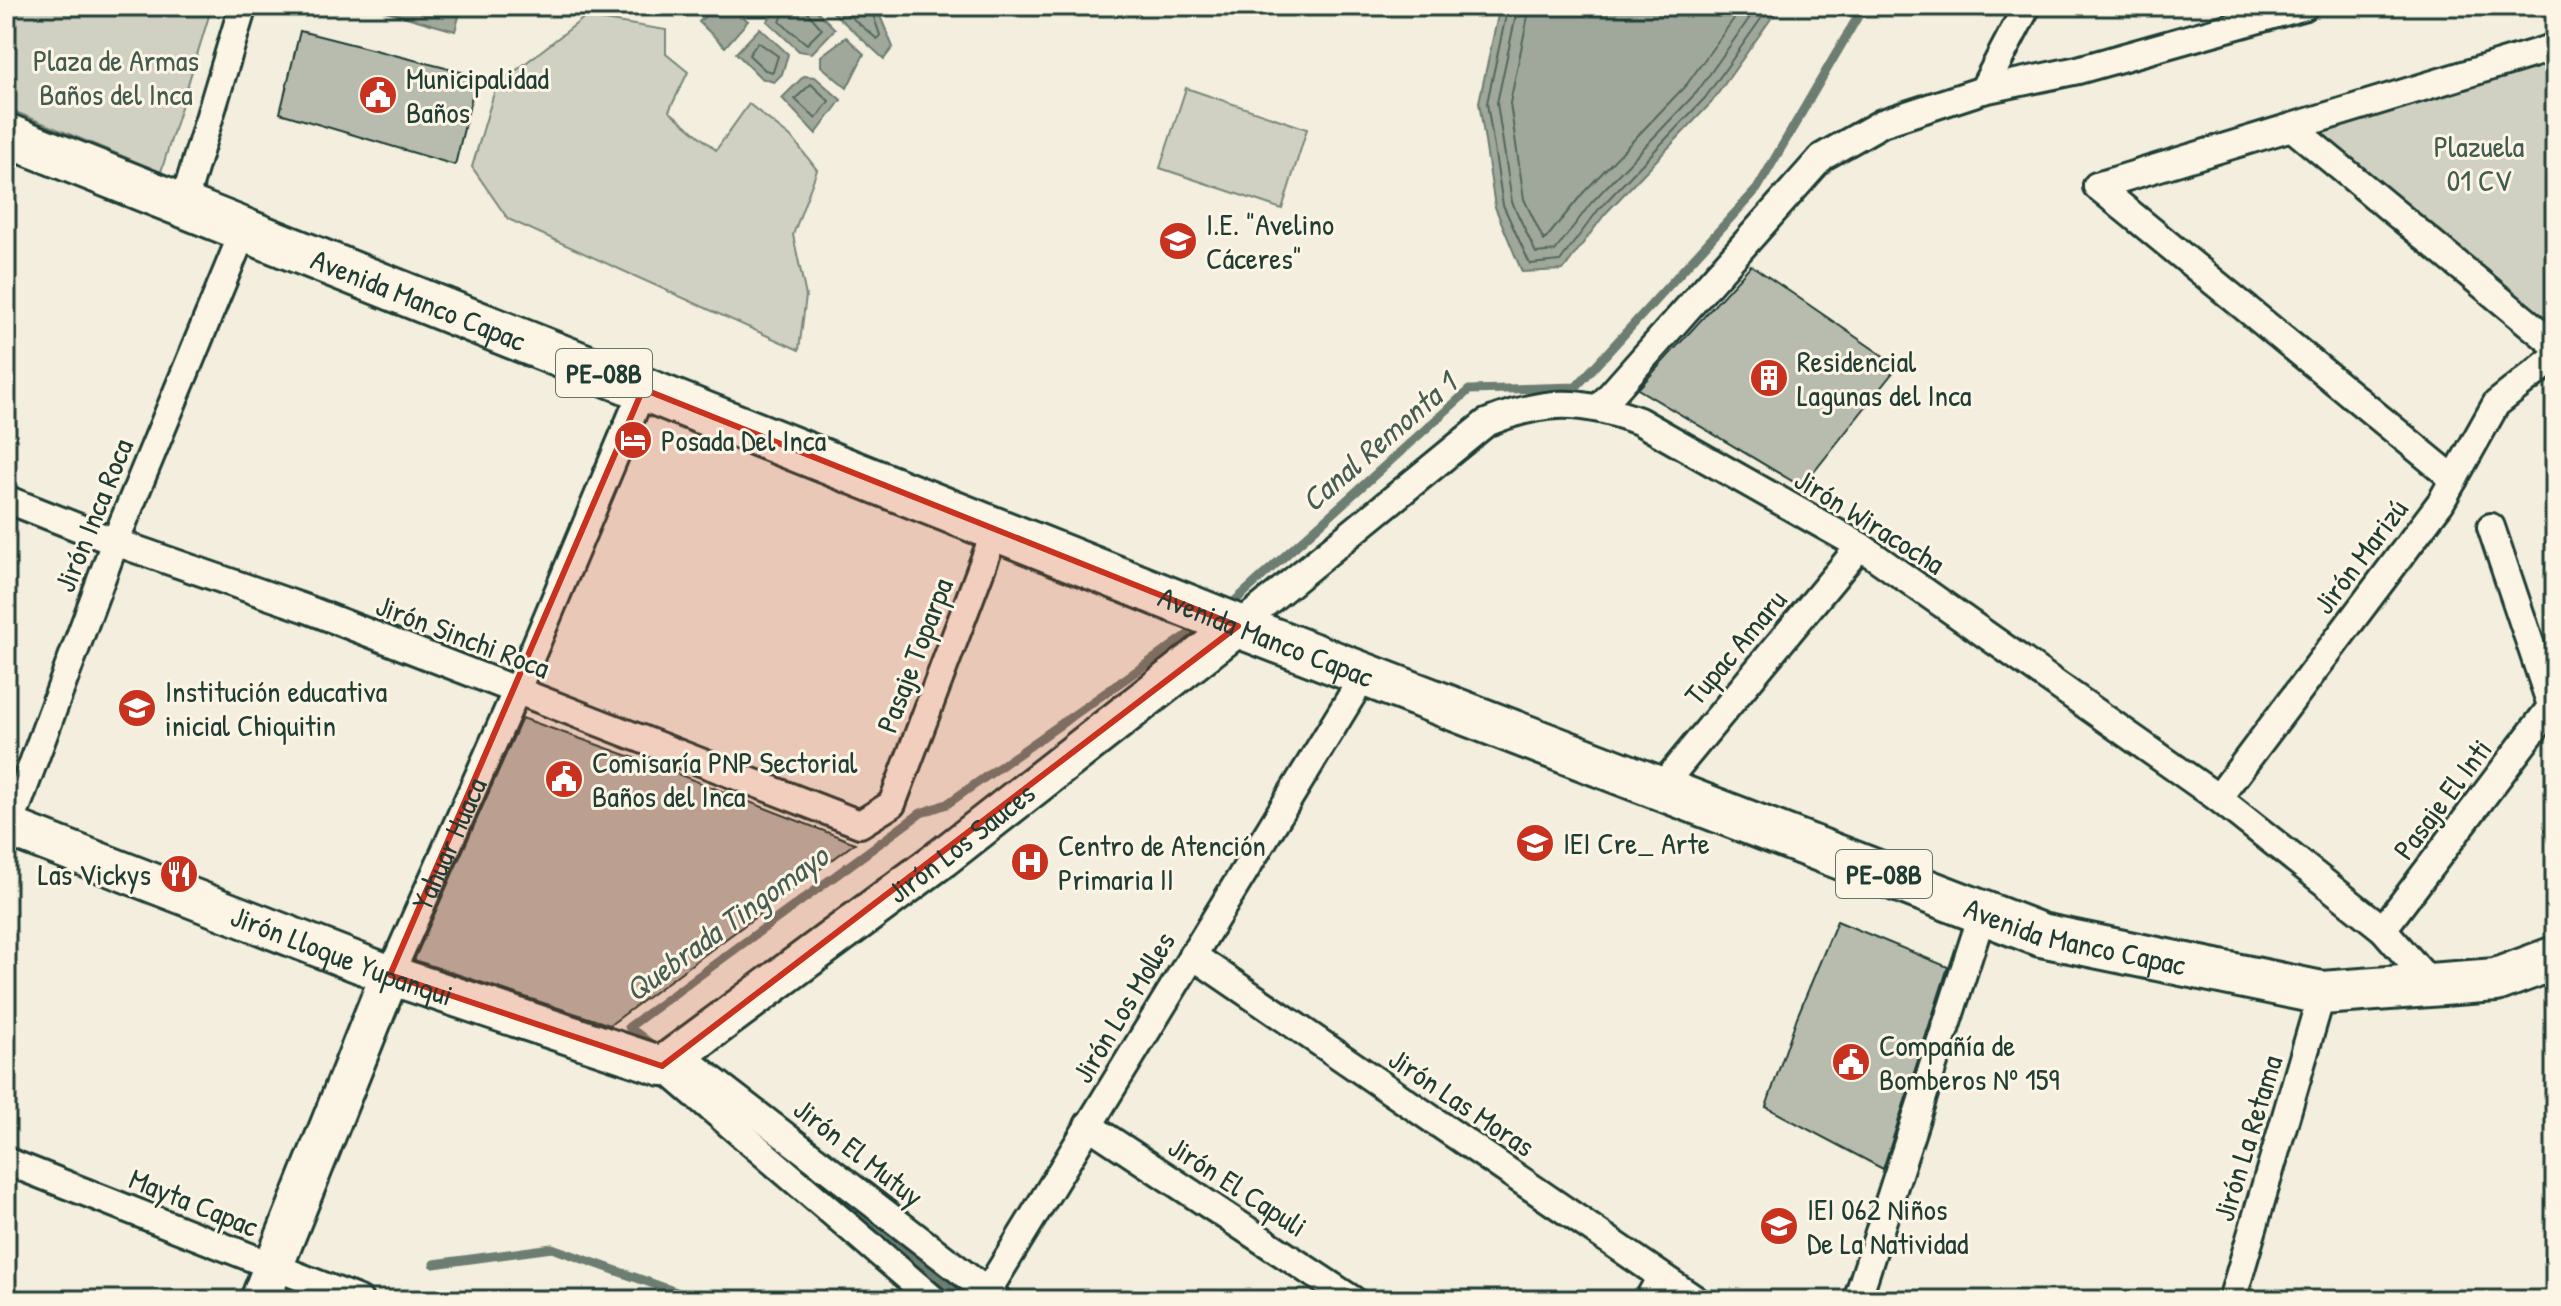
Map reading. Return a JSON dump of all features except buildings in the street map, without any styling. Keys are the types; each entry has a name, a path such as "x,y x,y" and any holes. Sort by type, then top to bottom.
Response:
{"main road":[{"name":"Avenida Manco Capac","path":"6,135 1221,619 2041,935 2322,993 2496,980 2555,958"}],"street":[{"path":"183,205 243,6"},
{"path":"1983,90 2027,6"},
{"path":"1600,407 1822,157 1882,123 1983,90 2078,70 2305,6"},
{"path":"2454,479 2097,186 2187,157 2294,129 2555,47"},
{"path":"2294,129 2555,345"},
{"name":"Jirón Inca Roca","path":"7,830 115,542 244,230"},
{"name":"Jirón Marizú","path":"2218,798 2441,502 2496,404 2555,357"},
{"name":"Yahuar Huaca","path":"266,1284 390,975 516,692 643,389"},
{"name":"Jirón Wiracocha","path":"1221,619 1486,423 1524,407 1557,403 1600,407 1639,421 1860,546 2218,798 2383,929 2432,985"},
{"name":"Jirón Sinchi Roca","path":"6,499 115,542 307,609 860,824 892,804"},
{"path":"2491,527 2553,712"},
{"name":"Pasaje Toparpa","path":"892,804 996,529"},
{"name":"Tupac Amaru","path":"1660,788 1860,546"},
{"name":"Jirón Los Sauces","path":"671,1061 942,858 1221,619"},
{"name":"Jirón Los Molles","path":"992,1296 1088,1125 1365,674"},
{"name":"Pasaje El Inti","path":"2383,929 2553,712"},
{"name":"Jirón Lloque Yupanqui","path":"7,830 390,975 671,1061"},
{"path":"1857,1300 1983,912"},
{"name":"Jirón Las Moras","path":"1192,955 1696,1300"},
{"name":"Jirón La Retama","path":"2232,1300 2322,993"},
{"path":"671,1061 934,1300"},
{"name":"Jirón El Mutuy","path":"671,1061 992,1296"},
{"name":"Jirón El Capuli","path":"1088,1125 1353,1300"},
{"name":"Mayta Capac","path":"6,1161 266,1284 359,1300"},
{"path":"1648,1300 1661,1277"}],"highlighted area":[{"path":"643,389 1238,626 662,1066 390,975"}],"green space":[{"name":"Plaza de Armas Baños del Inca","path":"6,6 212,6 161,172 6,108"},
{"path":"585,17 666,30 666,54 688,72 669,111 716,150 749,104 793,139 817,170 793,235 806,296 799,350 508,219 472,167 496,86"},
{"name":"Plazuela 01 CV","path":"2553,63 2555,69 2555,327 2318,130"},
{"path":"1186,88 1307,129 1282,209 1160,168"}],"water":[{"path":"368,6 462,6 455,31"},
{"path":"715,6 729,6 748,21 725,47 699,22"},
{"path":"780,6 812,6 835,29 812,53 799,51 767,21"},
{"path":"826,6 876,6 893,47 884,59"},
{"path":"1500,6 1780,6 1711,103 1605,214 1563,270 1522,272 1495,207 1479,102"},
{"path":"760,28 788,54 782,74 774,82 761,78 736,53"},
{"path":"846,37 864,54 847,88 821,66 821,56"},
{"path":"804,76 815,77 841,100 816,134 782,98"}],"waterway":[{"name":"Canal Remonta 1","path":"1227,608 1469,390 1576,387 1757,189 1864,6"},
{"name":"Quebrada Tingomayo","path":"655,1047 629,1027 921,813 947,804 1202,625"},
{"name":"Quebrada Tingomayo","path":"761,1133 966,1300"},
{"path":"434,1264 552,1248 699,1300"}],"place":[{"name":"Municipalidad Baños","path":"378,95"},
{"name":"I.E. \"Avelino Cáceres\"","path":"1178,241"},
{"name":"Residencial Lagunas del Inca","path":"1769,378"},
{"name":"Posada Del Inca","path":"633,440"},
{"name":"Institución educativa inicial Chiquitin","path":"137,708"},
{"name":"Comisaría PNP Sectorial Baños del Inca","path":"564,779"},
{"name":"IEI Cre_ Arte","path":"1535,843"},
{"name":"Centro de Atención Primaria II","path":"1030,862"},
{"name":"Las Vickys","path":"179,874"},
{"name":"Compañía de Bomberos Nº 159","path":"1851,1062"},
{"name":"IEI 062 Niños De La Natividad","path":"1779,1226"}]}
